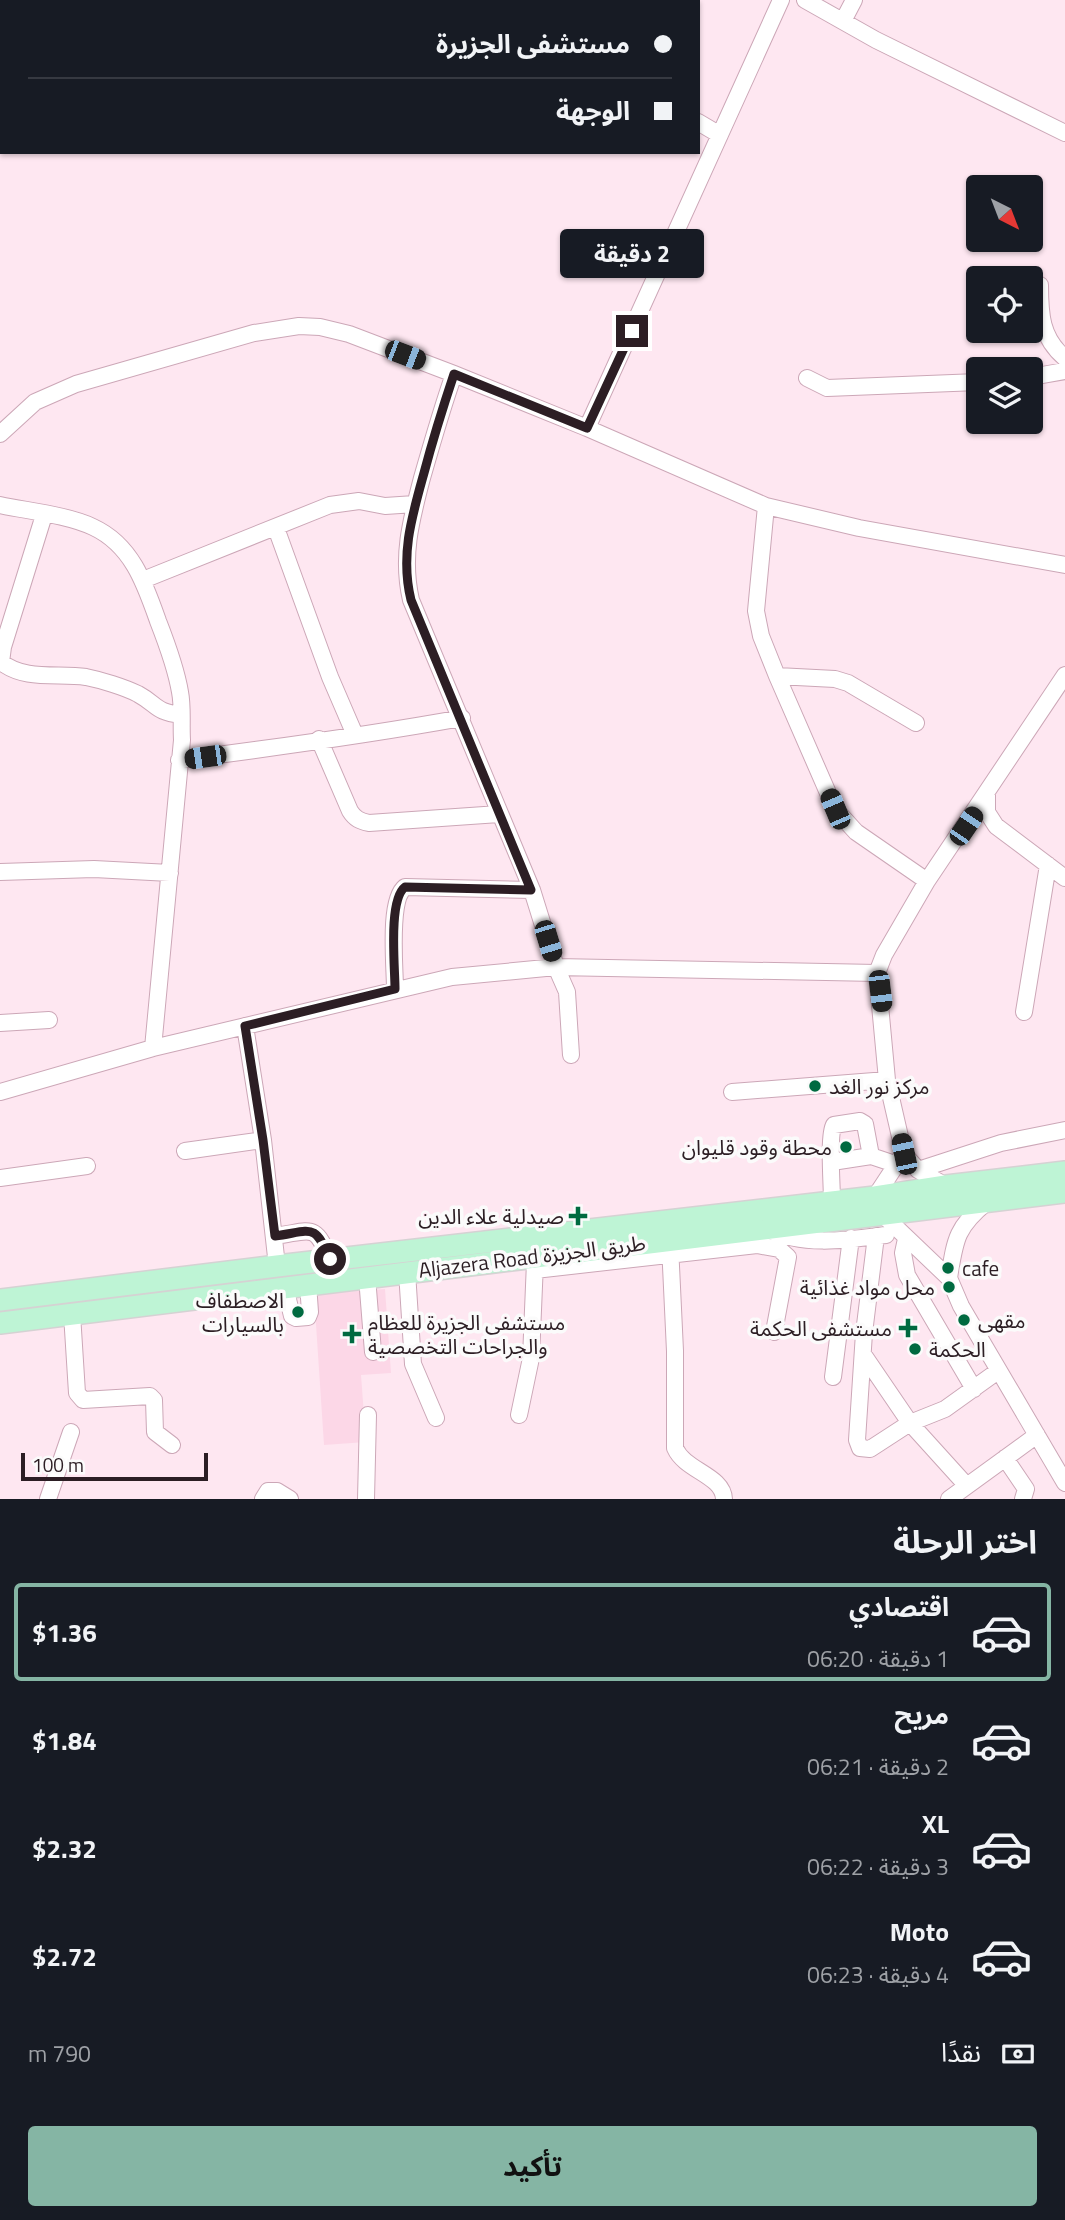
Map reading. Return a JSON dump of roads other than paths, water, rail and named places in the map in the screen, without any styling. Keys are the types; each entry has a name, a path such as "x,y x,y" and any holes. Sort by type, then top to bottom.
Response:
{"main road":[{"name":"Aljazera Road طريق الجزيزة","path":"0,1323 407,1272 535,1263 744,1239 765,1228 879,1206 946,1186 1065,1172"},
{"name":"Aljazera Road طريق الجزيزة","path":"0,1300 832,1201 879,1206 987,1202 1065,1192"}],"street":[{"path":"587,428 781,0"},
{"path":"805,0 1065,133"},
{"path":"843,21 854,0"},
{"path":"700,123 720,135"},
{"path":"1043,325 1046,335 1065,358"},
{"path":"0,434 35,402 76,384 254,333 299,326 320,327 349,334 454,374 766,506 859,528 1065,565"},
{"path":"1043,375 1065,371"},
{"path":"454,374 437,423 406,544 408,591 531,890 556,967 568,992 571,1055"},
{"path":"807,378 827,388 966,382"},
{"path":"144,580 310,513 344,502 359,501 384,506 415,504"},
{"path":"0,505 75,521 94,528 116,542 144,580 169,651 180,691 181,715 170,873 153,1048"},
{"path":"766,506 756,611 761,636 777,676 835,809 856,832 927,881"},
{"path":"44,515 3,647 1,662 12,670 30,674 87,677 139,695 163,713 181,715"},
{"path":"276,528 330,677 355,735"},
{"path":"1065,675 927,881 877,972 887,1080 901,1160 879,1206 902,1234 949,1278 961,1306 1065,1483"},
{"path":"777,676 835,679 848,683 916,723"},
{"path":"179,760 462,719"},
{"path":"319,739 350,811 361,821 369,823 499,814"},
{"path":"987,795 987,812 1002,830 1065,878"},
{"path":"966,826 1002,830"},
{"path":"1024,1012 1048,865"},
{"path":"0,872 94,869 170,873"},
{"path":"395,989 395,912 397,896 405,887 531,890"},
{"path":"0,1093 153,1048 452,977 556,967 877,972"},
{"path":"0,1023 48,1020"},
{"path":"245,1026 263,1140 277,1266"},
{"path":"732,1092 887,1080"},
{"path":"832,1201 830,1132 834,1125 860,1121 865,1124 871,1156"},
{"path":"918,1170 1001,1143 1065,1130"},
{"path":"185,1151 263,1140"},
{"path":"832,1162 871,1156 901,1160 946,1186"},
{"path":"0,1178 87,1166"},
{"path":"949,1278 953,1248 959,1232 987,1202"},
{"path":"765,1228 783,1237 806,1242 902,1234"},
{"path":"275,1236 311,1231 320,1237 330,1259"},
{"path":"902,1234 902,1253 907,1275 974,1389"},
{"path":"876,1236 863,1354 858,1445 863,1449 870,1449 910,1423 939,1412 999,1371"},
{"path":"833,1377 851,1238"},
{"path":"744,1239 757,1245 779,1249 788,1257 774,1332"},
{"path":"670,1247 675,1351 675,1448 679,1458 716,1482 724,1492 724,1499"},
{"path":"519,1415 531,1358 535,1263"},
{"path":"407,1272 413,1364 436,1418"},
{"path":"367,1277 373,1352"},
{"path":"285,1287 292,1316 308,1317 308,1284"},
{"path":"72,1314 79,1397 83,1400 150,1396 154,1400 155,1432 172,1445"},
{"path":"863,1354 910,1423 967,1486"},
{"path":"366,1499 369,1415"},
{"path":"48,1499 71,1432"},
{"path":"949,1499 1037,1435"},
{"path":"1005,1458 1026,1489 1023,1499"},
{"path":"263,1499 268,1491 277,1491 290,1499"}],"place":[{"name":"مركز نور الغد","path":"815,1086"},
{"name":"محطة وقود قليوان","path":"846,1147"},
{"name":"صيدلية علاء الدين","path":"578,1216"},
{"name":"cafe","path":"948,1268"},
{"name":"محل مواد غذائية","path":"949,1287"},
{"name":"الاصطفاف بالسيارات","path":"298,1312"},
{"name":"مقهى","path":"964,1320"},
{"name":"مستشفى الحكمة","path":"908,1328"},
{"name":"مستشفى الجزيرة للعظام والجراحات التخصصية","path":"352,1334"},
{"name":"الحكمة","path":"915,1349"}]}
